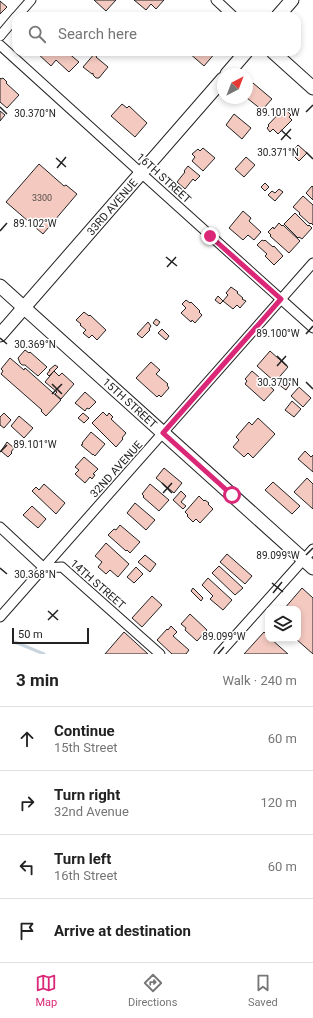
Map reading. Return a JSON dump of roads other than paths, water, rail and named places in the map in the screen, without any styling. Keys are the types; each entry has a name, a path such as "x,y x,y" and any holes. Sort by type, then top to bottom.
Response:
{"street":[{"path":"21,12 31,0"},
{"path":"216,0 229,12"},
{"path":"282,12 292,0"},
{"path":"0,36 12,23"},
{"name":"16TH STREET","path":"0,45 12,56"},
{"name":"16TH STREET","path":"12,56 313,328"},
{"path":"232,68 243,56"},
{"path":"277,56 313,88"},
{"name":"33RD AVENUE","path":"0,335 217,86"},
{"name":"32ND AVENUE","path":"0,617 313,263"},
{"name":"15TH STREET","path":"0,286 308,564"},
{"path":"0,527 44,568"},
{"path":"219,654 308,564 313,549"},
{"name":"14TH STREET","path":"44,568 62,567 160,654"}],"waterway":[{"path":"15,642 44,654"}]}
